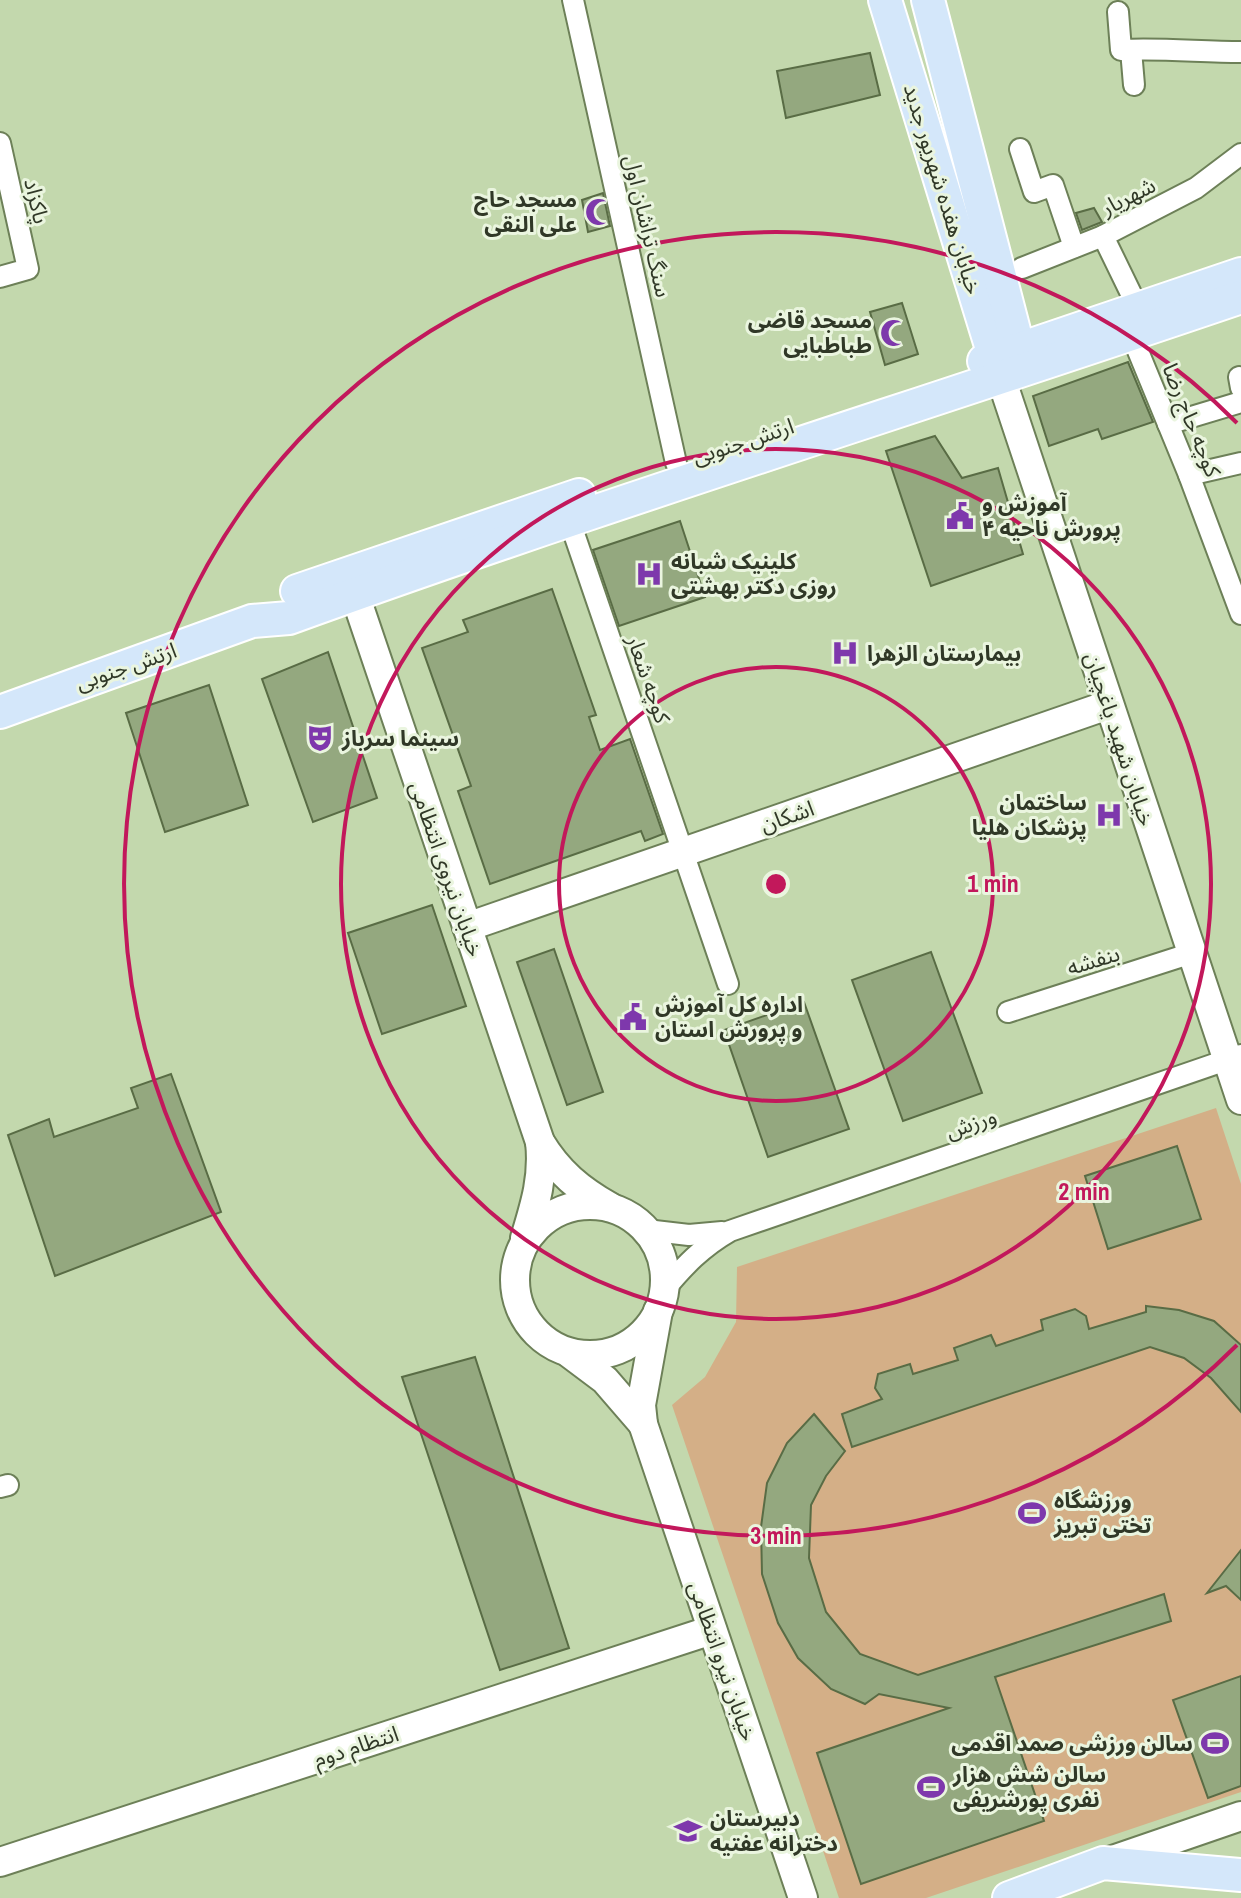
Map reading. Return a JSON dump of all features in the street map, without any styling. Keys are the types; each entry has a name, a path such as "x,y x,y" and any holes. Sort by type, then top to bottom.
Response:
{"main road":[{"path":"887,9 906,27 919,23 930,6"},
{"name":"خیابان هفده شهریور جدید","path":"930,6 1010,364"},
{"name":"خیابان هفده شهریور جدید","path":"887,9 1010,364"},
{"name":"ارتش جنوبی","path":"0,712 252,621 289,618 570,522 1135,321 1241,274"},
{"name":"ارتش جنوبی","path":"1135,321 1241,297"},
{"name":"ارتش جنوبی","path":"252,621 280,597 676,463 1010,364"},
{"path":"1009,1898 1103,1863 1241,1875"}],"street":[{"name":"سنگ تراشان اول","path":"573,0 676,463"},
{"path":"1118,12 1121,50 1176,48 1191,52 1241,52"},
{"path":"1131,50 1134,85"},
{"name":"پاکزاد","path":"0,143 28,269 0,277"},
{"path":"1020,149 1034,192 1053,185 1074,247"},
{"name":"شهریار","path":"1135,321 1103,236 1196,188 1241,154"},
{"path":"1022,268 1103,236"},
{"name":"کوچه حاج رضا","path":"1135,321 1168,424 1241,614"},
{"name":"خیابان شهید یاغچیان","path":"1010,364 1108,705 1192,953 1234,1058 1241,1100"},
{"path":"1168,424 1241,402"},
{"path":"1189,475 1241,463"},
{"name":"کوچه شعار","path":"570,522 728,984"},
{"name":"خیابان نیروی انتظامی","path":"355,595 540,1142 539,1196 521,1249"},
{"name":"اشکان","path":"467,927 1108,705"},
{"name":"بنفشه","path":"1008,1012 1192,953"},
{"name":"ورزش","path":"661,1301 694,1255 730,1231 1234,1058"},
{"name":"خیابان نیروی انتظامی","path":"540,1142 559,1171 610,1207"},
{"path":"589,1204 610,1207 630,1216 646,1230 658,1248 664,1269 661,1301 647,1329 631,1343 612,1352 590,1356 569,1353 541,1337 522,1312 515,1291 515,1270 521,1249 540,1224 568,1208 589,1204"},
{"name":"ورزش","path":"646,1230 689,1235 730,1231"},
{"name":"خیابان نیرو انتظامی","path":"661,1301 641,1405 643,1424 803,1898"},
{"name":"خیابان نیرو انتظامی","path":"569,1353 605,1380 643,1424"},
{"name":"انتظام دوم","path":"0,1862 712,1630"},
{"path":"1103,1863 1241,1816"}],"shaded area":[{"path":"1216,1108 1241,1184 1241,1792 926,1898 839,1898 672,1405 705,1377 736,1322 737,1267"}],"building":[{"path":"870,53 880,95 786,118 777,71"},
{"name":"مسجد حاج علی النقی","path":"603,193 610,226 588,232 582,200"},
{"path":"1094,208 1102,222 1082,230 1076,213"},
{"name":"مسجد قاضی طباطبایی","path":"902,303 918,354 885,365 870,312"},
{"path":"1128,362 1153,422 1102,439 1098,429 1049,446 1033,396"},
{"name":"آموزش و پرورش ناحیه ۴","path":"935,436 962,478 998,468 1023,554 931,586 886,451"},
{"name":"کلینیک شبانه روزی دکتر بهشتی","path":"680,521 705,597 619,626 593,550"},
{"path":"552,589 596,715 589,717 600,750 630,739 663,834 645,841 641,831 490,884 458,791 471,786 422,648 468,632 463,620"},
{"name":"سینما سرباز","path":"328,652 377,798 313,822 262,679"},
{"path":"209,685 248,805 165,832 126,713"},
{"path":"432,905 466,1006 382,1034 348,933"},
{"path":"554,949 603,1092 567,1105 517,962"},
{"path":"931,952 982,1093 903,1121 852,980"},
{"path":"804,1002 849,1129 768,1157 724,1030"},
{"path":"171,1074 221,1212 55,1276 8,1135 49,1119 54,1137 138,1108 131,1088"},
{"path":"1177,1146 1201,1219 1108,1249 1085,1176"},
{"path":"1146,1306 1179,1310 1214,1321 1241,1345 1241,1412 1211,1378 1184,1358 1150,1347 852,1447 842,1414 882,1399 875,1388 878,1374 910,1364 913,1374 958,1360 954,1348 991,1335 996,1346 1043,1330 1041,1320 1075,1309 1086,1316 1089,1329 1146,1312"},
{"path":"475,1357 569,1648 500,1670 402,1377"},
{"path":"814,1414 845,1451 826,1476 811,1505 809,1558 826,1612 860,1654 918,1675 1164,1594 1171,1621 995,1677 1044,1821 861,1884 817,1753 949,1708 879,1694 865,1704 831,1689 798,1658 778,1623 762,1574 761,1527 767,1483 787,1443"},
{"path":"1241,1550 1241,1600 1226,1586 1207,1593"},
{"name":"سالن ورزشی صمد اقدمی","path":"1241,1676 1241,1786 1208,1798 1173,1700"}],"place":[{"name":"مسجد حاج علی النقی","path":"599,212"},
{"name":"مسجد قاضی طباطبایی","path":"894,333"},
{"name":"آموزش و پرورش ناحیه ۴","path":"960,516"},
{"name":"کلینیک شبانه روزی دکتر بهشتی","path":"649,574"},
{"name":"بیمارستان الزهرا","path":"845,653"},
{"name":"سینما سرباز","path":"320,738"},
{"name":"ساختمان پزشکان هلیا","path":"1109,815"},
{"name":"اداره کل آموزش و پرورش استان","path":"633,1017"},
{"name":"ورزشگاه تختی تبریز","path":"1032,1513"},
{"name":"سالن ورزشی صمد اقدمی","path":"1215,1743"},
{"name":"سالن شش هزار نفری پورشریفی","path":"931,1787"},
{"name":"دبیرستان دخترانه عفتیه","path":"688,1831"}]}
